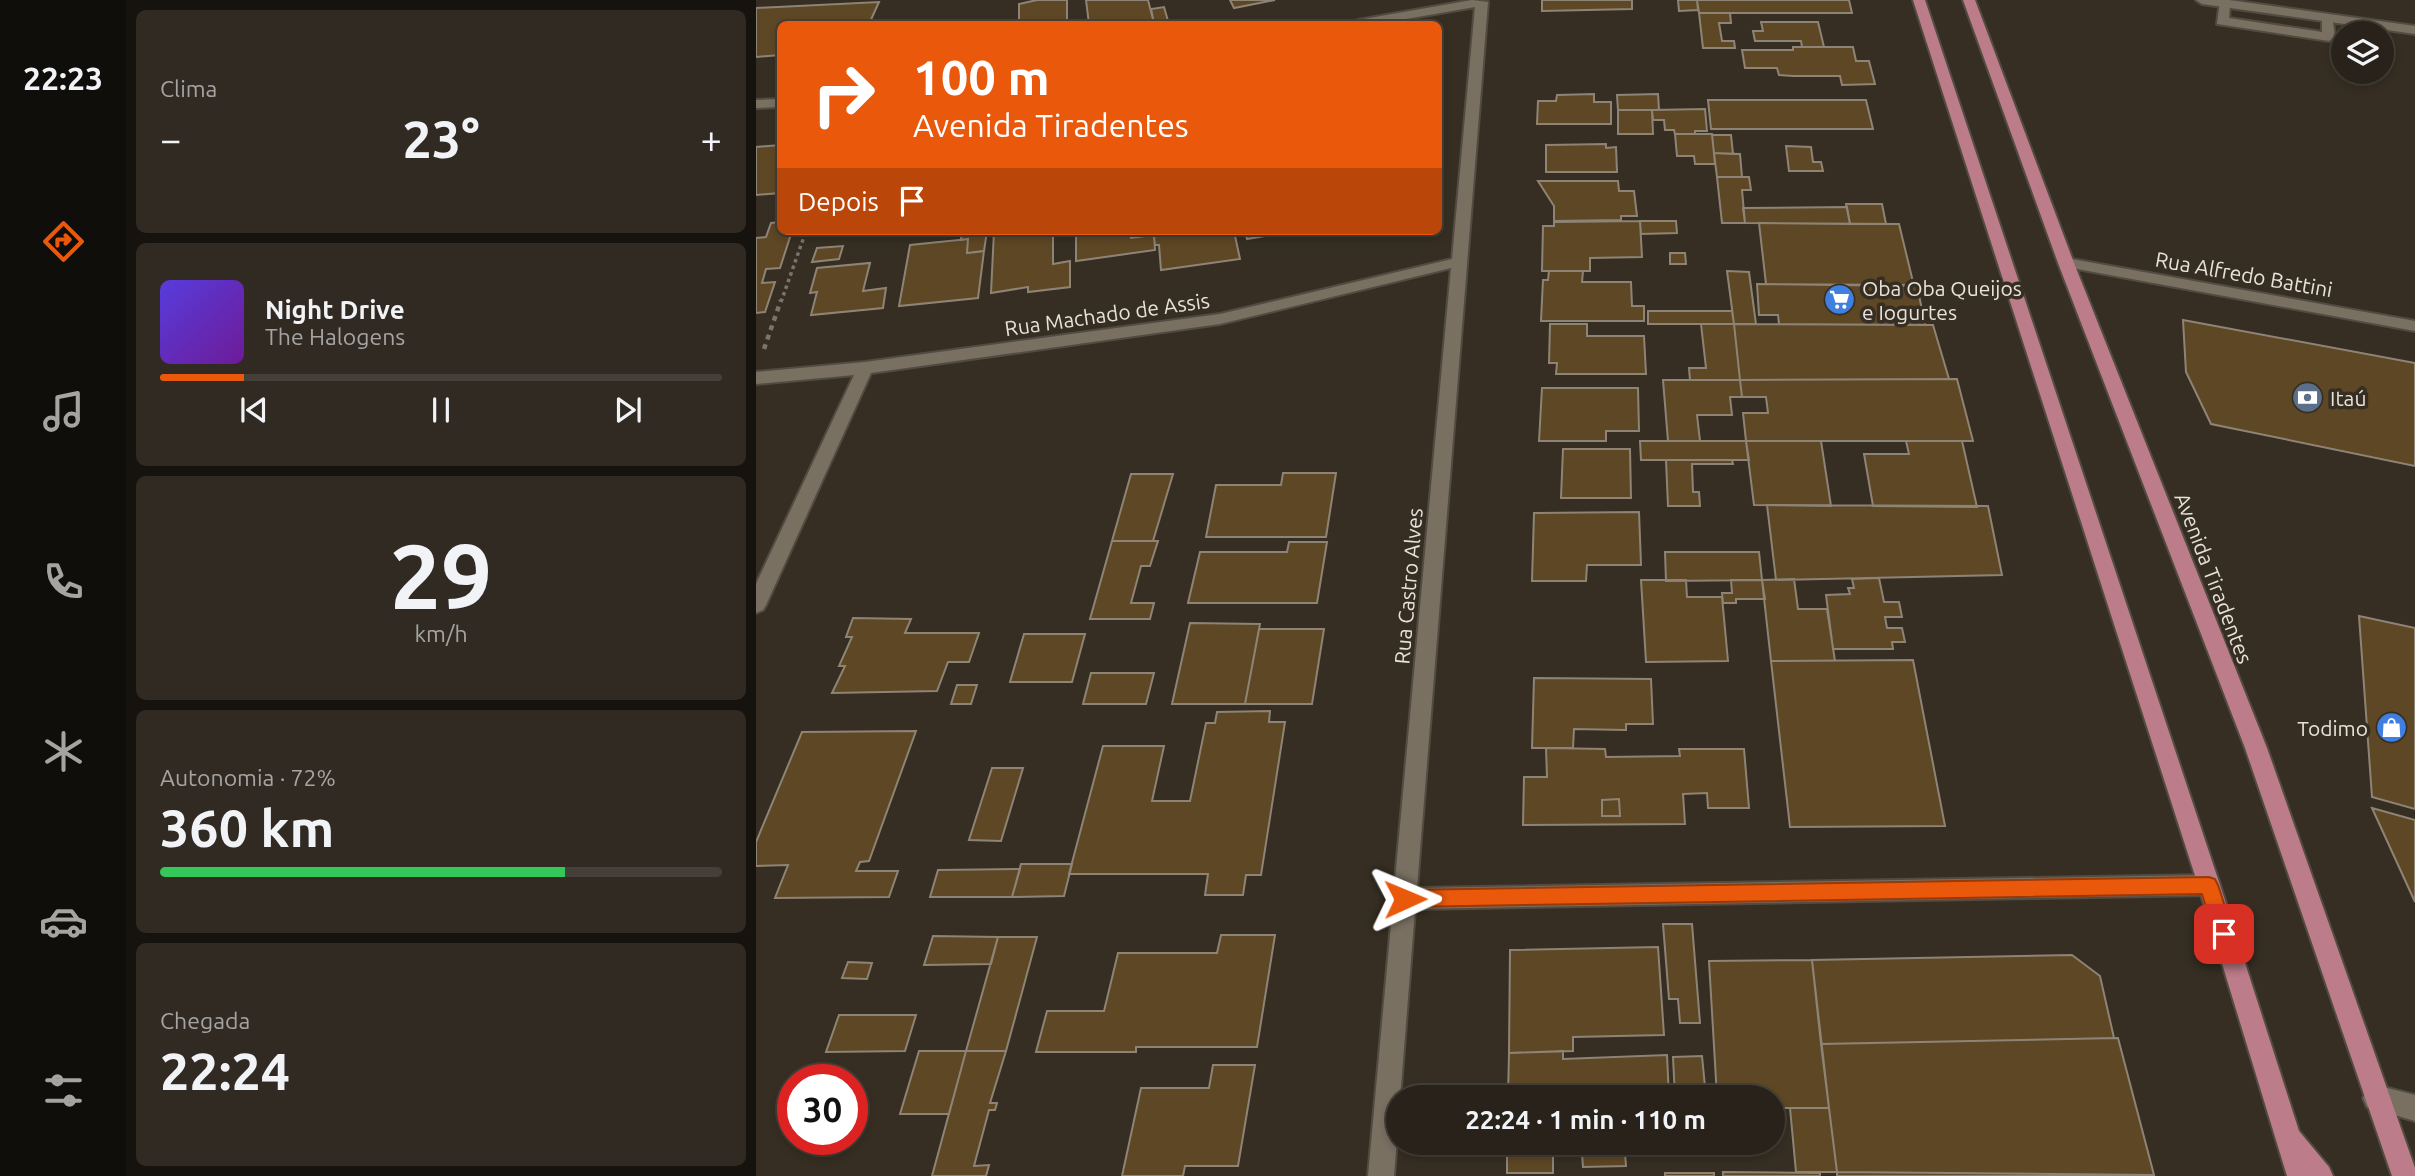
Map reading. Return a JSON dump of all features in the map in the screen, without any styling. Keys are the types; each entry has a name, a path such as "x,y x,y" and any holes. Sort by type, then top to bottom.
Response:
{"main road":[{"path":"1919,0 2209,885 2300,1176"},
{"name":"Avenida Tiradentes","path":"1969,0 2066,263 2256,748 2376,1098 2406,1176"},
{"path":"2285,1130 2320,1176"}],"street":[{"path":"2202,0 2415,30"},
{"path":"1374,21 1482,1"},
{"name":"Rua Castro Alves","path":"1381,1176 1482,1"},
{"path":"2224,1 2222,21 2329,37 2328,18"},
{"path":"756,104 777,103"},
{"name":"Rua Machado de Assis","path":"756,378 865,368 1220,319 1458,262"},
{"name":"Rua Alfredo Battini","path":"2066,263 2415,326"},
{"path":"756,605 865,368"},
{"path":"1405,899 2209,885"},
{"path":"2376,1098 2415,1108"}],"path":[{"path":"761,358 805,235"}],"building":[{"path":"1037,0 1067,0 1067,21 1012,21 1019,20 1019,4"},
{"path":"1086,0 1148,0 1153,21 1089,21"},
{"path":"1230,0 1275,0 1234,8"},
{"path":"1542,0 1632,0 1632,9 1542,11"},
{"path":"1678,0 1697,0 1698,10 1679,11"},
{"path":"1697,0 1849,0 1852,13 1699,13"},
{"path":"879,2 870,21 777,21 777,55 756,57 756,8"},
{"path":"1164,7 1168,21 1154,21 1151,9"},
{"path":"1699,13 1730,13 1731,23 1719,23 1722,41 1734,41 1735,48 1703,48"},
{"path":"1761,22 1818,22 1824,47 1802,47 1801,41 1755,41 1753,31 1763,31"},
{"path":"1793,47 1853,47 1856,61 1869,61 1875,84 1842,85 1840,76 1779,75 1777,68 1745,68 1742,50 1793,50"},
{"path":"1594,94 1594,102 1611,102 1611,124 1537,124 1538,101 1556,101 1557,95"},
{"path":"1658,94 1659,110 1618,110 1617,95"},
{"path":"1708,100 1866,100 1873,129 1711,129"},
{"path":"1705,109 1707,131 1695,131 1695,134 1675,134 1674,130 1665,130 1664,120 1653,120 1652,110"},
{"path":"1618,110 1652,110 1653,134 1618,134"},
{"path":"1675,134 1712,134 1715,164 1695,164 1694,156 1677,156"},
{"path":"1712,135 1731,135 1733,154 1714,153"},
{"path":"1606,144 1606,148 1616,147 1617,172 1546,172 1546,145"},
{"path":"777,145 777,193 756,195 756,147"},
{"path":"1786,146 1811,147 1813,162 1821,162 1823,171 1789,171"},
{"path":"1714,153 1740,154 1742,177 1717,177"},
{"path":"1717,177 1749,177 1751,190 1742,190 1745,223 1722,223"},
{"path":"1538,181 1618,181 1619,191 1634,191 1637,216 1621,216 1621,220 1554,221 1554,206"},
{"path":"1846,204 1882,204 1886,224 1850,224"},
{"path":"1847,207 1850,224 1745,223 1743,208"},
{"path":"1640,221 1642,257 1590,258 1590,271 1542,271 1543,226 1554,226 1554,222"},
{"path":"1640,221 1676,221 1677,233 1641,234"},
{"path":"777,222 777,235 791,235 780,268 766,269 762,283 775,282 765,312 756,313 756,238 766,237 771,223"},
{"path":"1759,223 1899,224 1914,286 1766,284"},
{"path":"962,235 986,235 984,251 967,253 968,239 961,240"},
{"path":"994,235 1053,235 1053,264 1070,261 1070,287 1028,292 1028,287 991,293"},
{"path":"1076,235 1131,235 1131,238 1154,235 1155,250 1076,261"},
{"path":"1154,235 1235,235 1240,259 1161,270 1159,245 1155,245"},
{"path":"1246,235 1270,235 1247,239"},
{"path":"968,239 967,253 984,251 978,298 899,306 910,245"},
{"path":"843,246 839,259 812,262 817,248"},
{"path":"1670,253 1685,253 1686,264 1670,264"},
{"path":"870,263 863,291 886,288 883,308 811,315 817,292 810,293 817,268"},
{"path":"1549,271 1583,271 1582,282 1631,282 1632,306 1644,306 1644,321 1541,321 1543,280 1548,280"},
{"path":"1727,271 1749,272 1756,324 1734,324"},
{"name":"Oba Oba Queijos e Iogurtes","path":"1757,284 1917,285 1925,325 1779,324 1778,315 1759,315"},
{"path":"1648,311 1732,311 1734,324 1648,324"},
{"name":"Itaú","path":"2183,320 2415,363 2415,466 2211,424 2186,372"},
{"path":"1550,324 1587,324 1587,336 1644,336 1646,374 1556,374 1557,363 1549,363"},
{"path":"1701,324 1734,324 1740,380 1690,380 1689,368 1706,368"},
{"path":"1734,324 1933,325 1949,379 1740,380"},
{"path":"1957,379 1973,441 1746,441 1743,413 1768,413 1766,397 1742,397 1740,380"},
{"path":"1663,380 1740,380 1742,397 1730,397 1732,415 1697,415 1700,441 1668,441"},
{"path":"1542,388 1638,388 1639,431 1606,431 1606,441 1539,441"},
{"path":"1640,441 1746,441 1749,460 1641,460"},
{"path":"1746,441 1821,441 1831,506 1754,505"},
{"path":"1906,441 1962,441 1977,507 1873,506 1864,454 1909,454"},
{"path":"1563,449 1630,449 1631,498 1561,498"},
{"path":"1666,460 1732,460 1733,464 1692,464 1693,492 1699,492 1700,506 1668,506"},
{"path":"1283,473 1336,473 1326,537 1206,537 1216,485 1281,485"},
{"path":"1131,474 1173,474 1153,541 1112,541"},
{"path":"1767,505 1988,506 2002,575 1776,580"},
{"path":"1639,512 1641,565 1587,565 1586,581 1532,581 1534,513"},
{"path":"1112,541 1158,541 1150,566 1141,566 1131,603 1154,603 1150,619 1090,619"},
{"path":"1289,542 1327,542 1317,603 1188,603 1200,552 1287,552"},
{"path":"1665,552 1759,552 1762,580 1666,581"},
{"path":"1879,578 1884,602 1899,602 1902,617 1885,617 1887,628 1902,628 1905,642 1892,642 1893,649 1833,649 1826,595 1850,594 1848,588 1854,588 1852,579"},
{"path":"1794,579 1798,609 1827,609 1835,661 1771,661 1762,580"},
{"path":"1641,580 1686,580 1687,597 1722,597 1728,661 1646,662"},
{"path":"1731,580 1762,580 1765,599 1736,599 1736,603 1723,603 1722,593 1732,593"},
{"name":"Todimo","path":"2359,616 2415,628 2415,809 2372,797"},
{"path":"853,618 911,619 905,633 979,633 969,662 948,662 937,691 832,693 845,666 839,666 852,637 846,637"},
{"path":"1190,623 1260,624 1245,704 1172,704"},
{"path":"1259,629 1324,629 1312,704 1245,704"},
{"path":"1024,634 1085,634 1072,682 1010,682"},
{"path":"1913,660 1945,826 1790,827 1771,661"},
{"path":"1091,673 1154,673 1146,704 1083,704"},
{"path":"1534,678 1651,679 1653,724 1626,724 1626,730 1574,729 1573,748 1532,748"},
{"path":"957,685 977,685 971,704 951,704"},
{"path":"1270,711 1269,722 1285,722 1261,875 1246,875 1243,895 1205,895 1208,874 1069,874 1103,746 1164,746 1152,801 1190,801 1206,723 1215,723 1217,712"},
{"path":"916,731 869,861 860,862 856,871 898,871 889,897 775,898 788,865 756,866 756,842 802,732"},
{"path":"1546,748 1605,749 1606,757 1680,756 1679,749 1744,749 1749,808 1708,808 1707,793 1683,794 1685,824 1523,825 1524,777 1547,777"},
{"path":"992,768 1023,768 1001,841 969,840"},
{"path":"1619,799 1620,816 1602,816 1602,800"},
{"path":"2372,808 2415,820 2415,902"},
{"path":"1021,864 1072,864 1064,896 1012,897"},
{"path":"1020,869 1012,897 930,897 938,870"},
{"path":"1663,924 1692,924 1700,1023 1680,1023 1678,999 1669,999"},
{"path":"1221,935 1275,935 1257,1047 1136,1047 1136,1052 1036,1052 1047,1011 1104,1011 1118,953 1217,953"},
{"path":"933,936 998,937 991,964 924,965"},
{"path":"998,937 1037,937 1006,1051 966,1051"},
{"path":"1658,947 1664,1035 1573,1037 1573,1051 1509,1053 1510,950"},
{"path":"2072,955 2100,976 2114,1038 1821,1044 1812,960"},
{"path":"1812,960 1829,1108 1785,1108 1785,1085 1716,1085 1709,961"},
{"path":"848,962 872,963 867,979 842,978"},
{"path":"839,1015 916,1015 905,1051 826,1052"},
{"path":"2118,1038 2154,1175 1837,1172 1821,1044"},
{"path":"919,1051 966,1051 949,1114 900,1114"},
{"path":"966,1051 1006,1051 990,1103 997,1103 995,1110 989,1110 974,1166 989,1165 986,1176 932,1176"},
{"path":"1563,1051 1563,1059 1667,1055 1668,1085 1508,1085 1509,1053"},
{"path":"1702,1056 1705,1085 1674,1085 1673,1057"},
{"path":"1213,1065 1255,1065 1238,1166 1185,1166 1183,1176 1122,1176 1141,1088 1209,1088"},
{"path":"1790,1108 1829,1108 1837,1172 1796,1172"},
{"path":"1507,1155 1553,1155 1553,1173 1507,1173"},
{"path":"1582,1155 1625,1155 1626,1166 1583,1167"},
{"path":"1723,1172 1820,1173 1820,1176 1723,1176"},
{"path":"1837,1172 2154,1175 2154,1176 1837,1176"},
{"path":"1665,1173 1714,1173 1714,1176 1665,1176"}],"place":[{"name":"Oba Oba Queijos e Iogurtes","path":"1839,300"},
{"name":"Itaú","path":"2307,398"},
{"name":"Todimo","path":"2391,728"}],"route":[{"path":"1405,899 2209,885 2224,934"}]}
